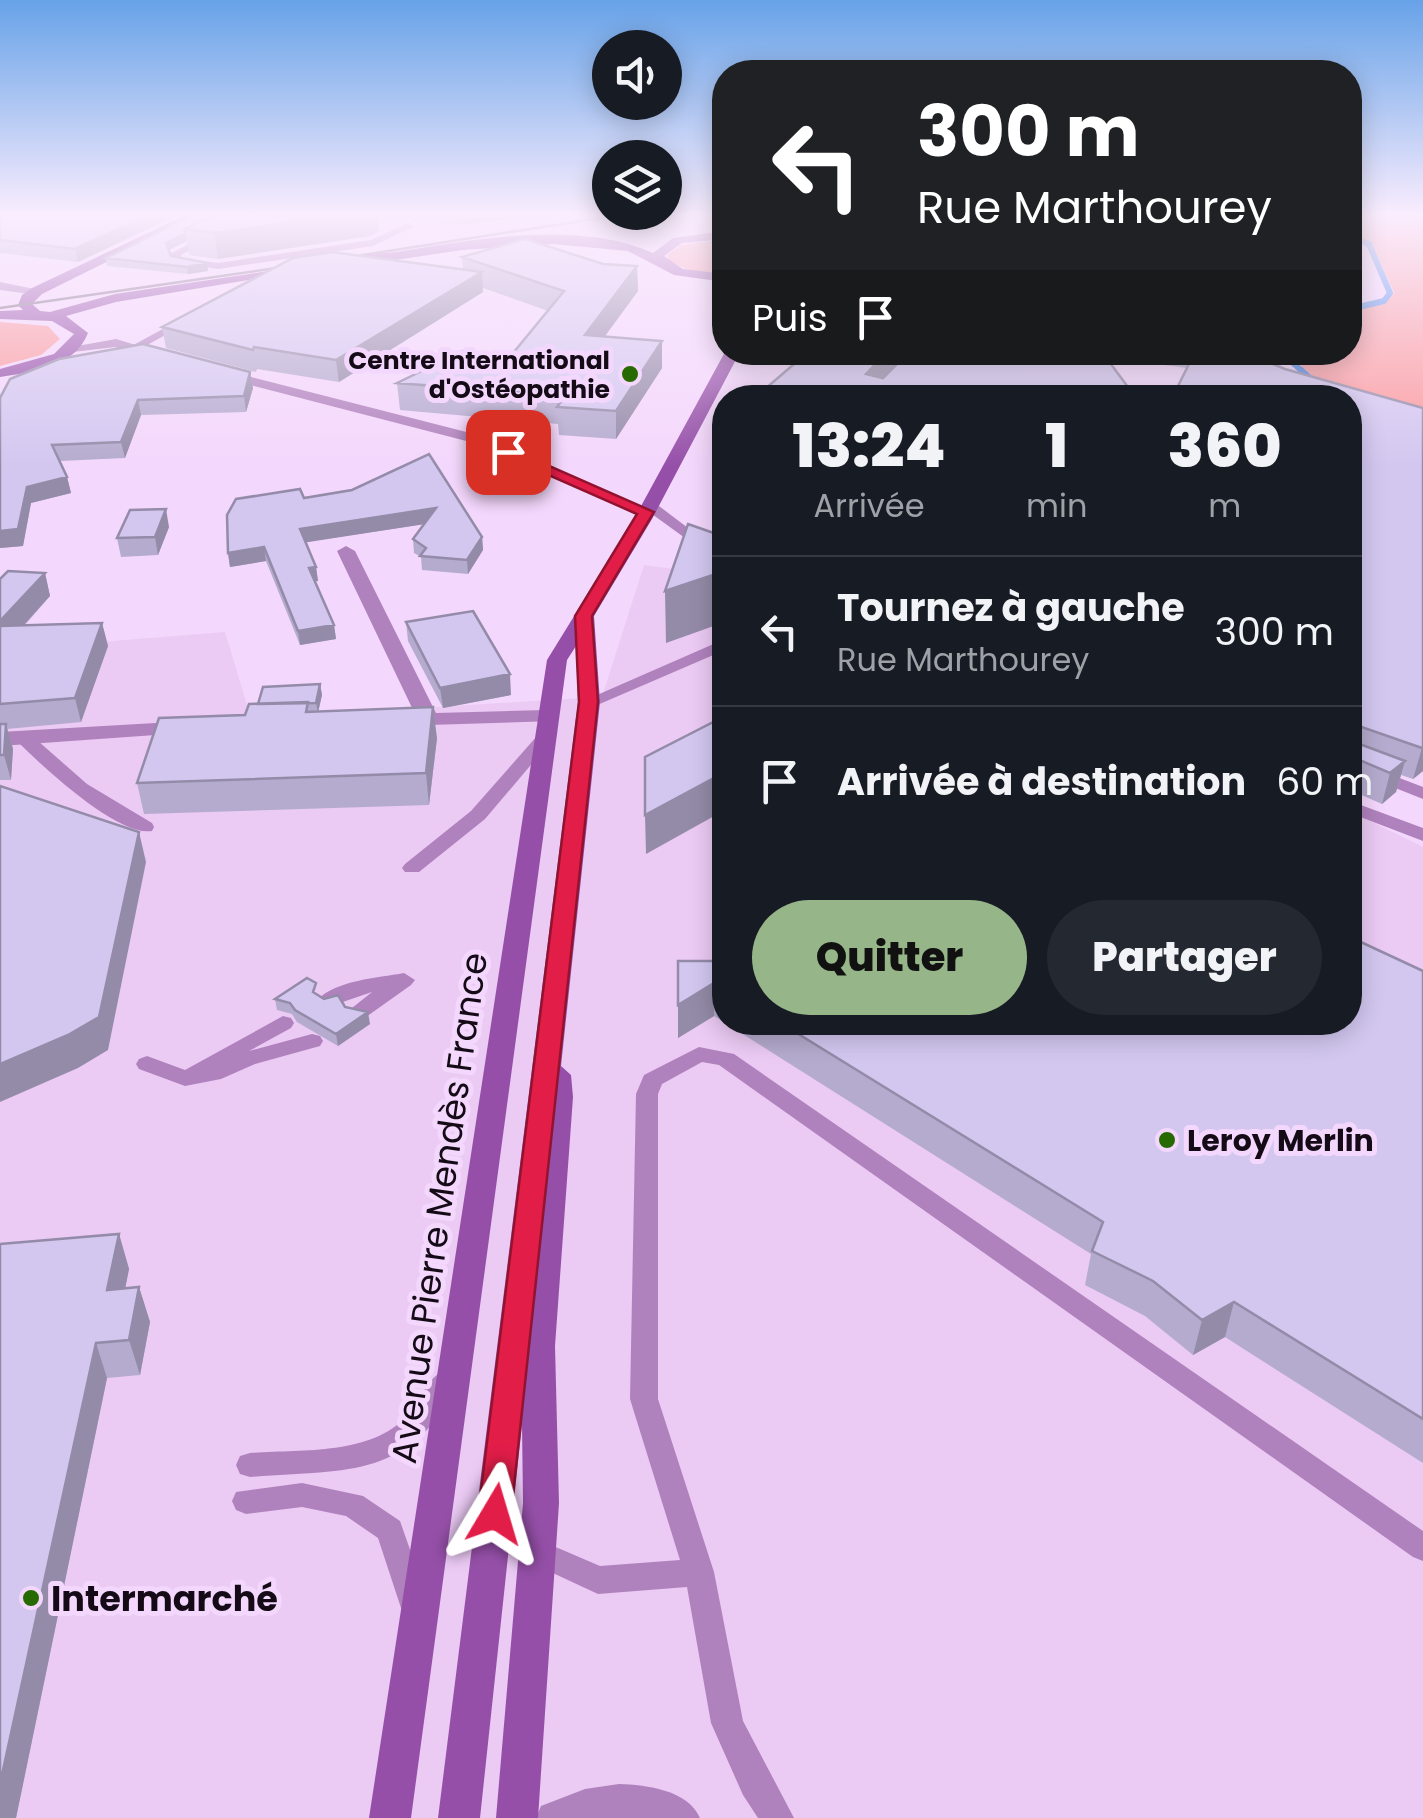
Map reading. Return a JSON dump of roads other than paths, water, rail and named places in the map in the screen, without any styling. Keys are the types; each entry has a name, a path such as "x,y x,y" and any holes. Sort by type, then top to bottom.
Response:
{"main road":[{"path":"27,298 25,306 77,339"},
{"path":"0,315 43,316 118,298"},
{"path":"0,376 22,369 77,339 108,309 143,298"},
{"name":"Avenue Pierre Mendès France","path":"390,1818 557,660 648,509 712,391"},
{"path":"459,1818 589,702 584,616"},
{"path":"517,1818 541,1504 538,1346 559,1097 551,1017"}],"street":[{"path":"77,339 112,343 480,440 648,509"},
{"path":"346,551 429,720"},
{"path":"390,722 429,720 545,728"},
{"path":"0,740 220,726"}],"lane":[{"path":"130,348 202,312"},
{"path":"648,509 712,553"},
{"path":"589,702 712,650"},
{"path":"412,868 478,815 545,728"},
{"path":"24,738 73,783 115,813 145,827"},
{"path":"1362,769 1423,794"},
{"path":"1362,812 1423,836"},
{"path":"328,1000 358,988 404,980 358,1012"},
{"path":"184,1078 283,1023"},
{"path":"148,1064 184,1078 214,1074 262,1054 312,1041"},
{"path":"777,1818 755,1783 727,1723 700,1572 644,1399 647,1094 652,1080 699,1054 726,1059 1423,1548"},
{"path":"250,1465 370,1455 416,1426 454,1370"},
{"path":"246,1500 302,1495 353,1505 390,1530 405,1568 418,1624"},
{"path":"538,1552 598,1580 700,1572"},
{"path":"552,1818 605,1802 651,1800 683,1818"}],"waterway":[{"path":"1362,306 1386,298"},
{"path":"1295,365 1311,379"}],"tram line":[{"path":"0,308 70,298"}],"place":[{"name":"Centre International d'Ostéopathie","path":"630,374"},
{"name":"Leroy Merlin","path":"1167,1140"},
{"name":"Intermarché","path":"31,1598"}]}
